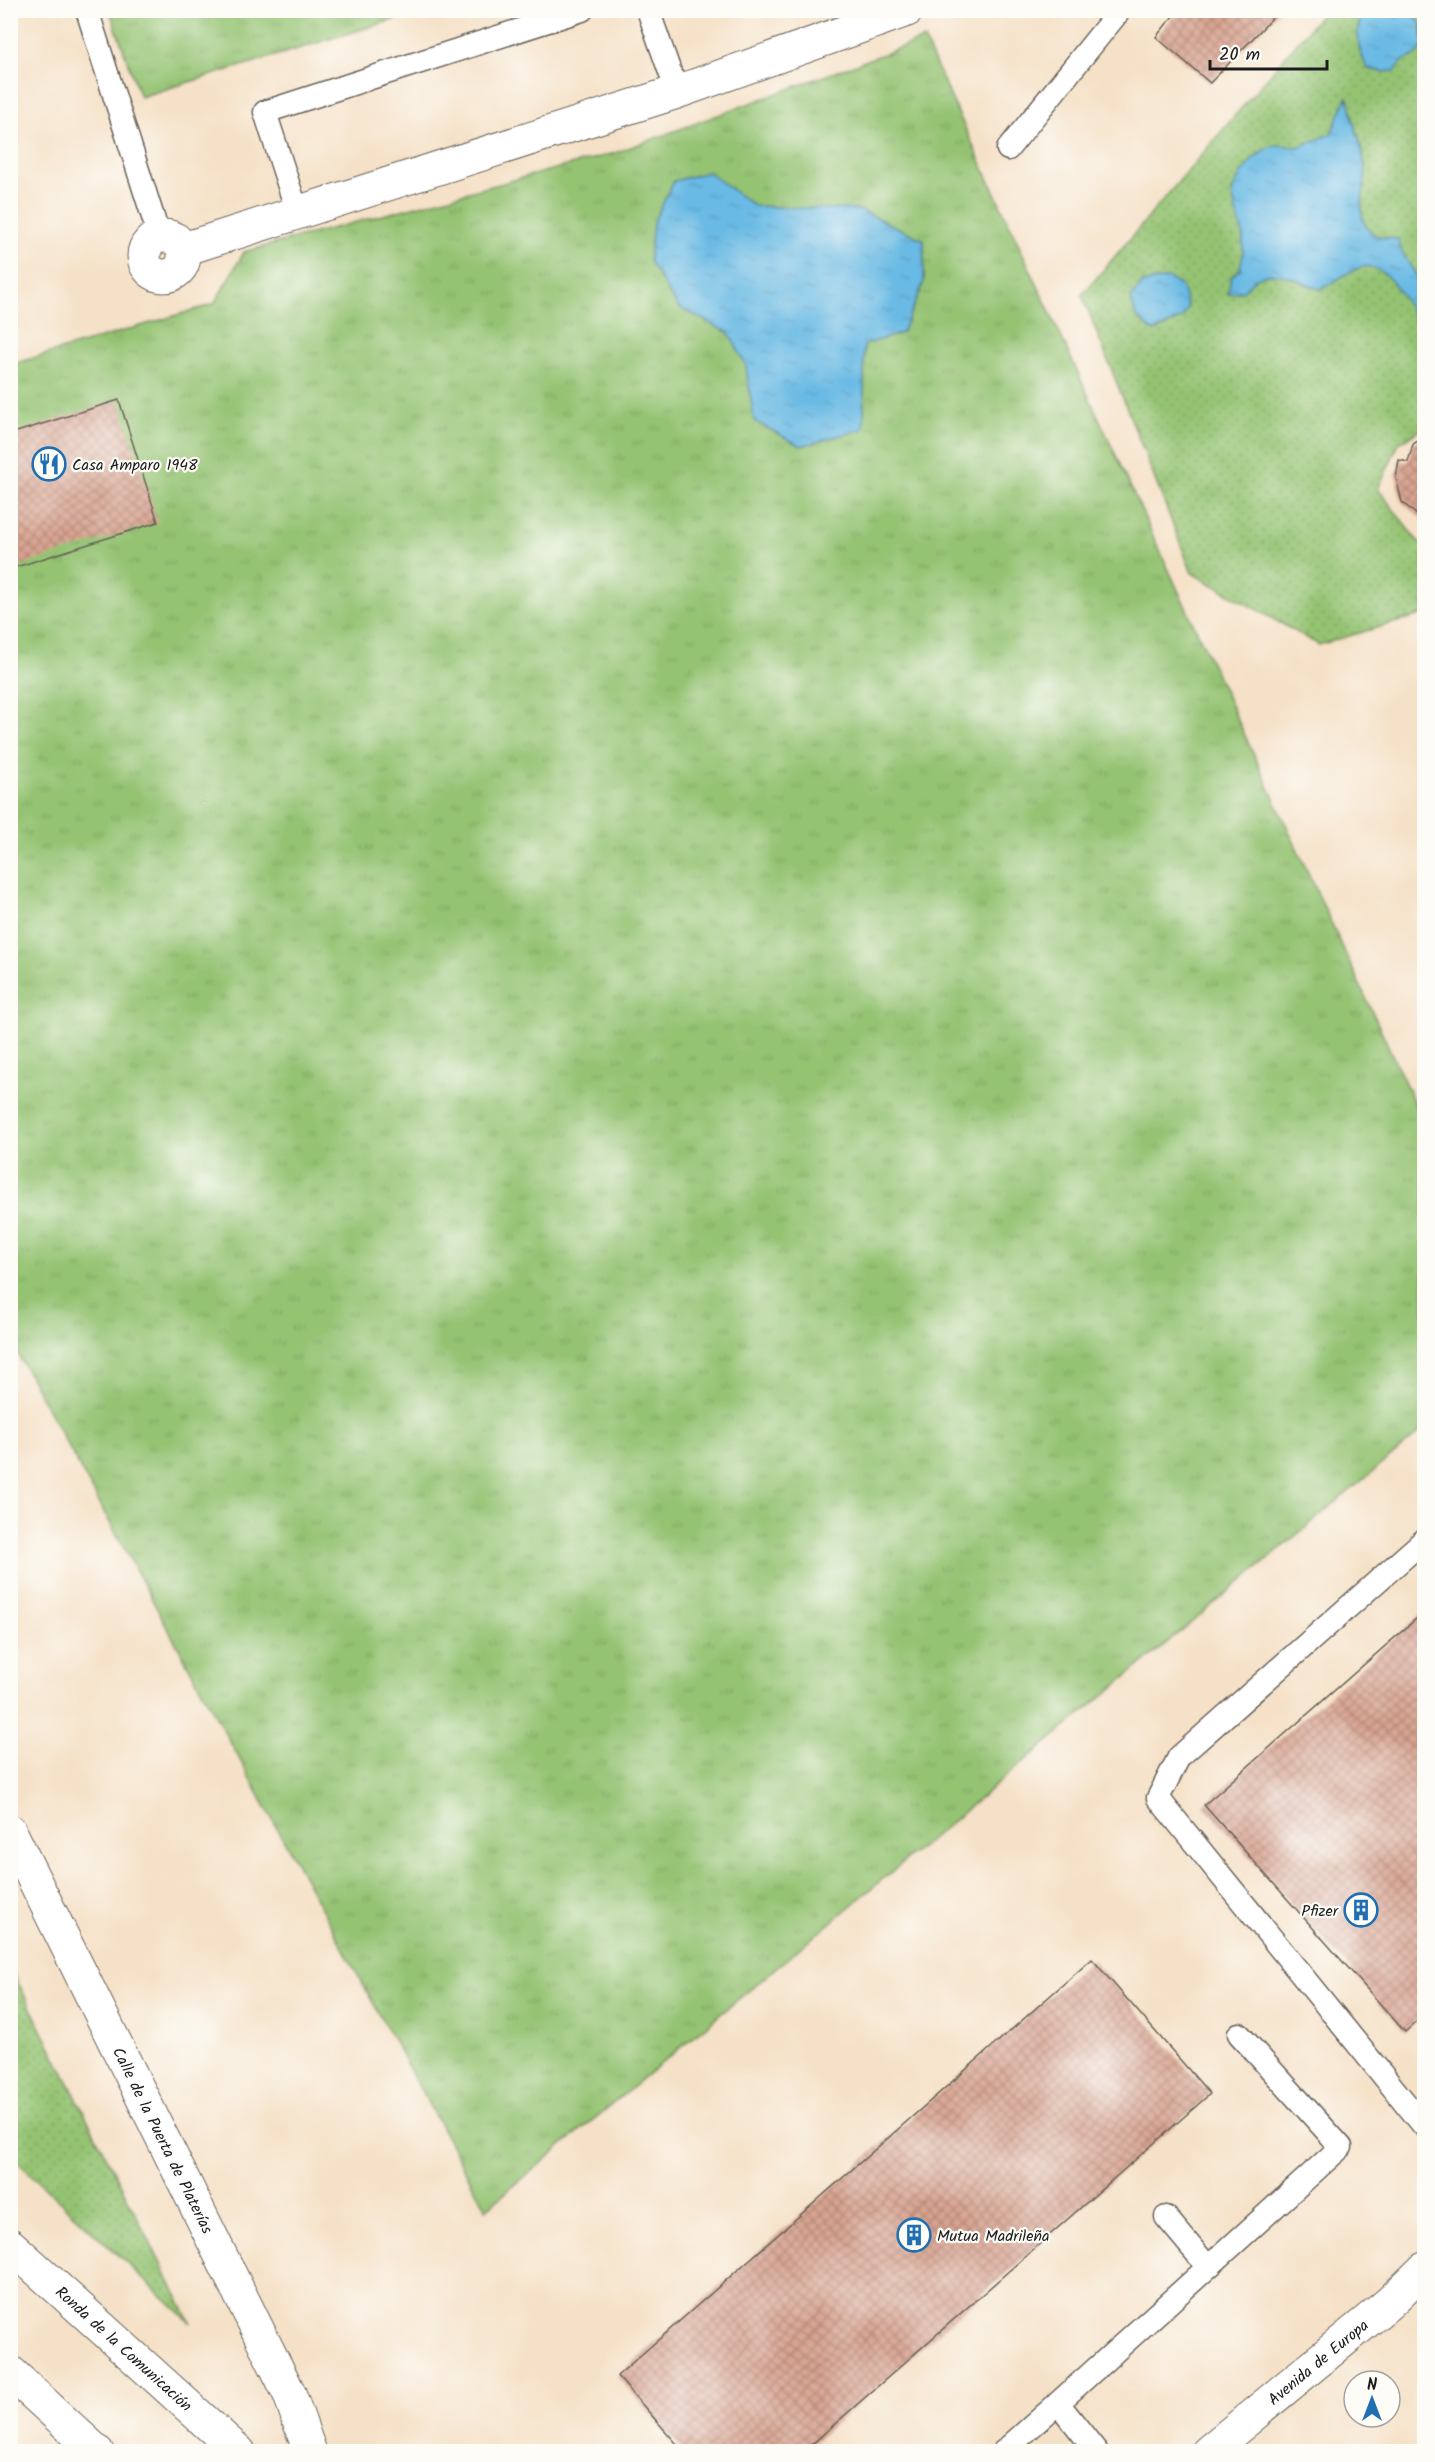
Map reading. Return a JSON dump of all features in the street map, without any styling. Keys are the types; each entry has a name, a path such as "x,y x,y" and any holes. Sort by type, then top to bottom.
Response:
{"street":[{"path":"171,242 297,211 677,92 907,10"},
{"name":"Calle de la Puerta de Platerías","path":"10,1831 290,2395 310,2451"},
{"name":"Ronda de la Comunicación","path":"10,2245 239,2451"},
{"name":"Avenida de Europa","path":"1208,2451 1389,2303 1425,2269"},
{"path":"10,2372 97,2451"}],"lane":[{"path":"87,10 171,242"},
{"path":"297,211 265,112 582,10"},
{"path":"648,10 677,92"},
{"path":"1008,149 1120,10"},
{"path":"1425,1539 1179,1757 1158,1798 1425,2126"},
{"path":"1003,2451 1341,2147 1239,2034"},
{"path":"1166,2217 1208,2267"},
{"path":"1058,2403 1097,2451"}],"green space":[{"path":"110,10 422,11 140,97"},
{"path":"1324,11 1424,11 1424,428 1399,443 1378,489 1420,544 1424,544 1424,614 1319,645 1192,573 1082,295"},
{"path":"924,39 1424,1124 1424,1429 486,2209 11,1342 10,365 214,304 244,252 615,153"},
{"path":"11,1969 191,2323 11,2156"}],"water":[{"path":"1369,10 1413,11 1421,25 1424,43 1418,54 1403,61 1395,71 1383,72 1368,69 1365,62 1359,47 1358,30 1363,16"},
{"path":"1347,97 1364,163 1363,218 1366,226 1374,234 1398,239 1402,252 1424,288 1424,330 1421,330 1396,287 1379,270 1369,267 1354,270 1321,289 1274,274 1257,278 1242,291 1228,294 1231,277 1240,269 1243,254 1243,233 1232,192 1240,175 1253,159 1267,148 1276,145 1298,147 1331,134"},
{"path":"708,172 754,206 860,210 924,240 924,282 902,333 864,345 864,429 801,446 754,421 746,366 729,333 678,307 649,261 653,223 674,181"},
{"path":"1168,278 1182,287 1188,308 1182,318 1154,332 1136,316 1131,298 1143,283"}],"building":[{"path":"1178,10 1280,10 1210,83 1156,37"},
{"path":"119,400 158,522 10,569 10,434"},
{"path":"1424,437 1424,521 1402,502 1396,478 1399,460 1408,462 1413,444"},
{"name":"Pfizer","path":"1424,1612 1424,2015 1405,2032 1204,1805"},
{"name":"Mutua Madrileña","path":"1092,1959 1210,2094 803,2452 684,2452 617,2376"}],"place":[{"name":"Casa Amparo 1948","path":"49,464"},
{"name":"Pfizer","path":"1361,1910"},
{"name":"Mutua Madrileña","path":"914,2235"}]}
